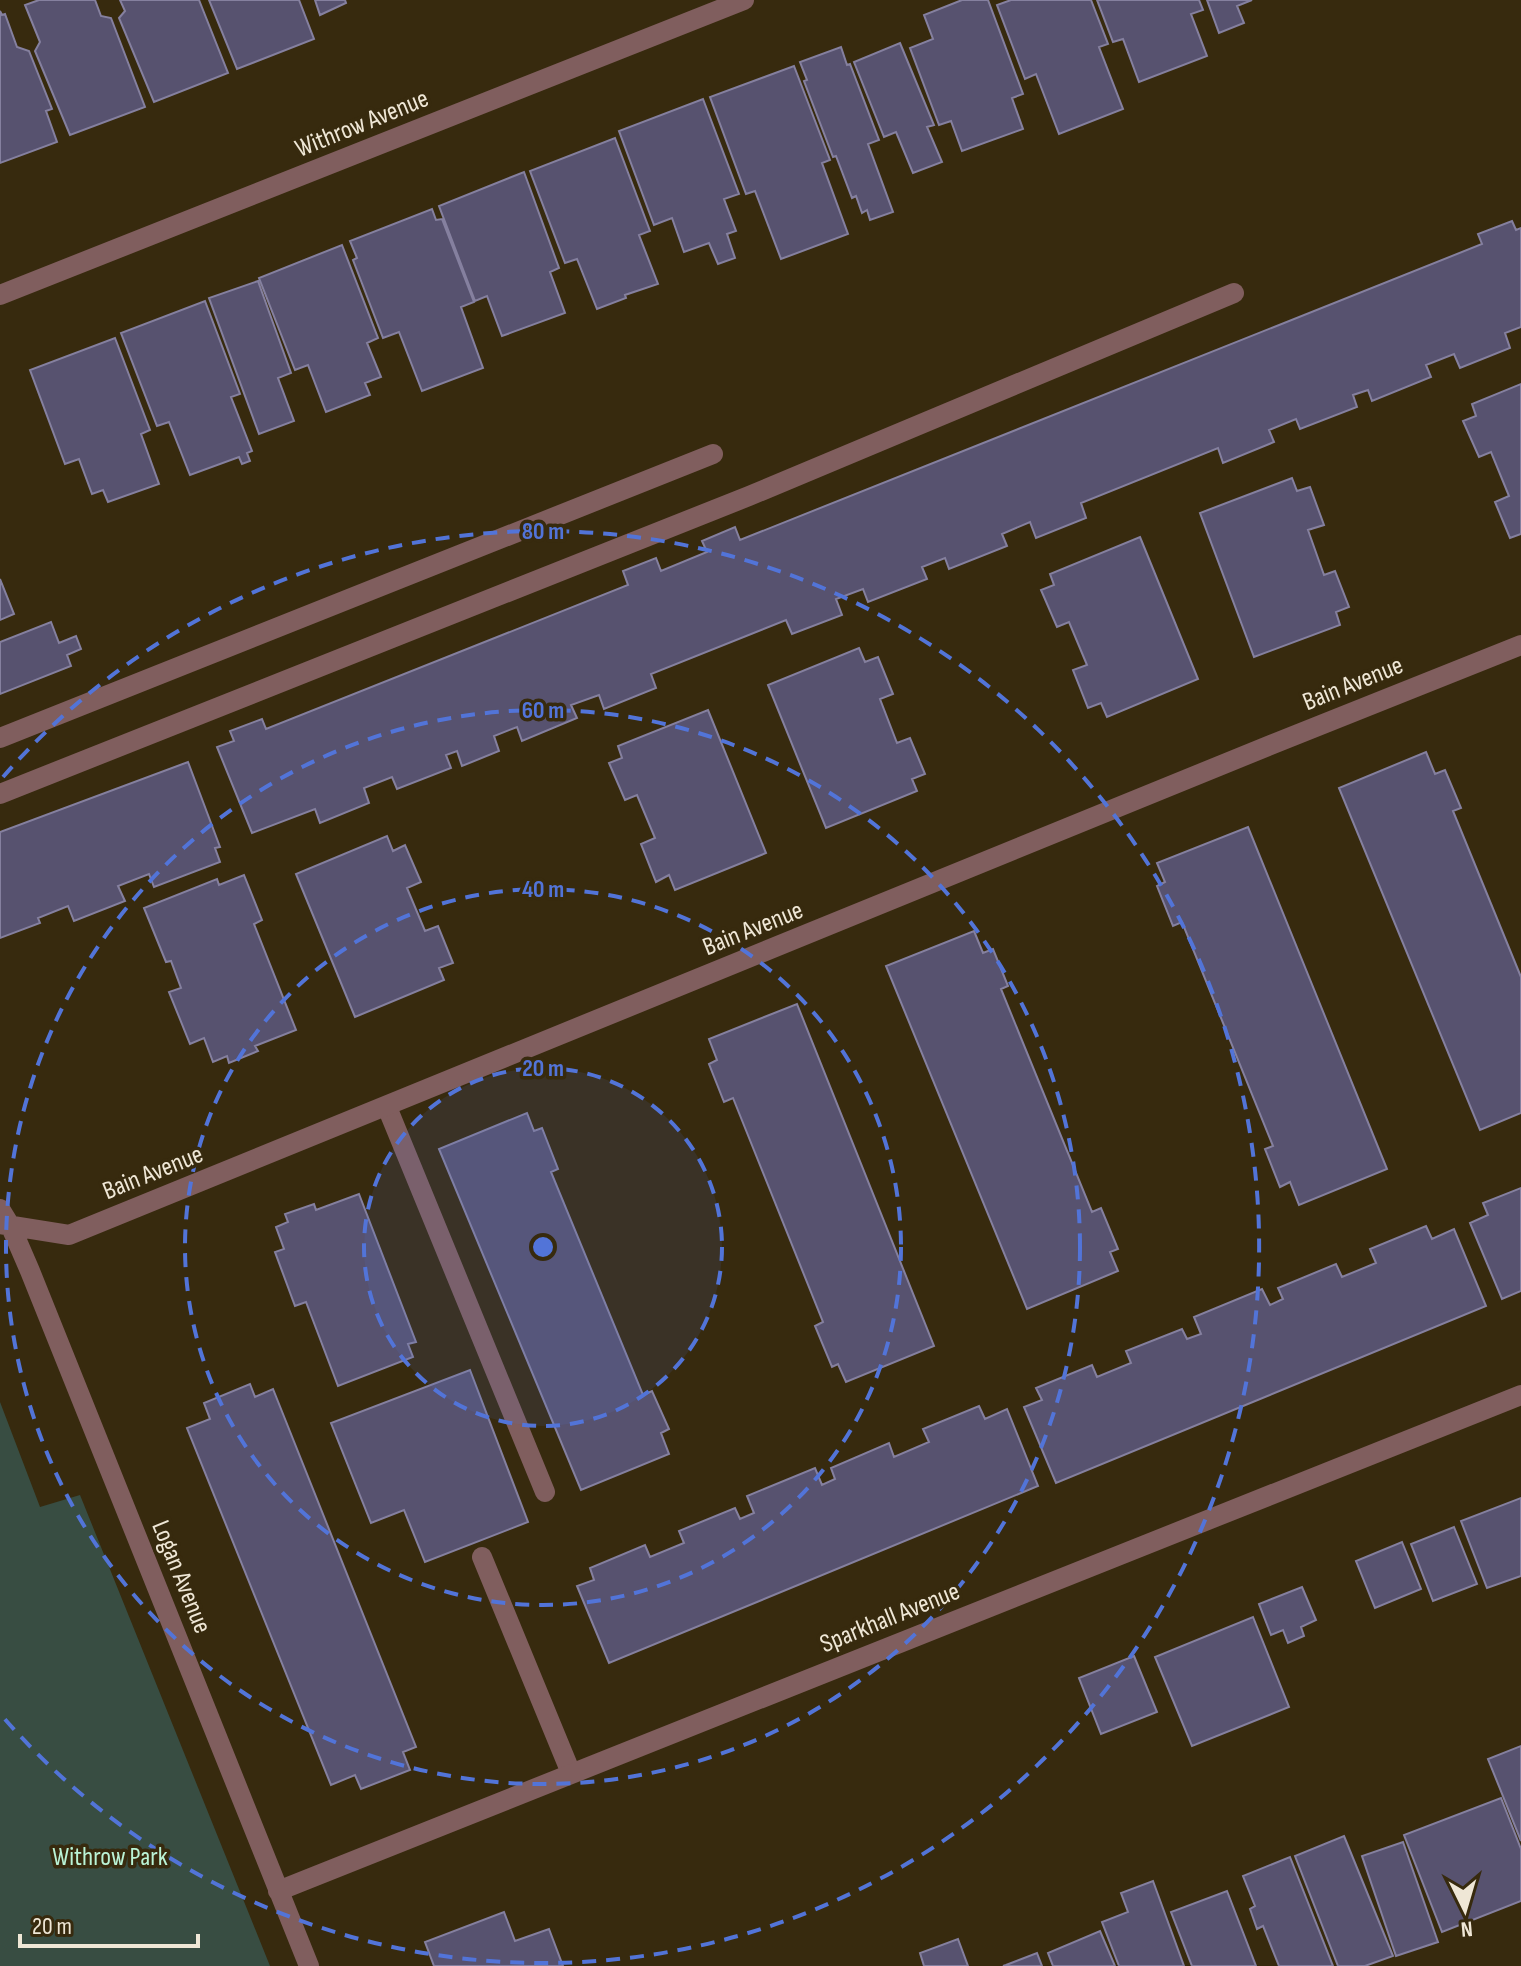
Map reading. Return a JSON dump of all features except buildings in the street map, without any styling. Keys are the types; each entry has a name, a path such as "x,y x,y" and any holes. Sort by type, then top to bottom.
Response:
{"street":[{"name":"Withrow Avenue","path":"0,295 744,0"},
{"path":"0,794 749,496 1234,293"},
{"path":"0,738 713,454"},
{"name":"Bain Avenue","path":"4,1220 69,1235 1521,645"},
{"path":"387,1107 545,1492"},
{"name":"Logan Avenue","path":"4,1220 36,1285 309,1966"},
{"name":"Sparkhall Avenue","path":"278,1891 1521,1395"},
{"path":"482,1557 571,1773"}],"green space":[{"name":"Withrow Park","path":"0,1402 40,1507 80,1495 270,1966 0,1966"}]}
